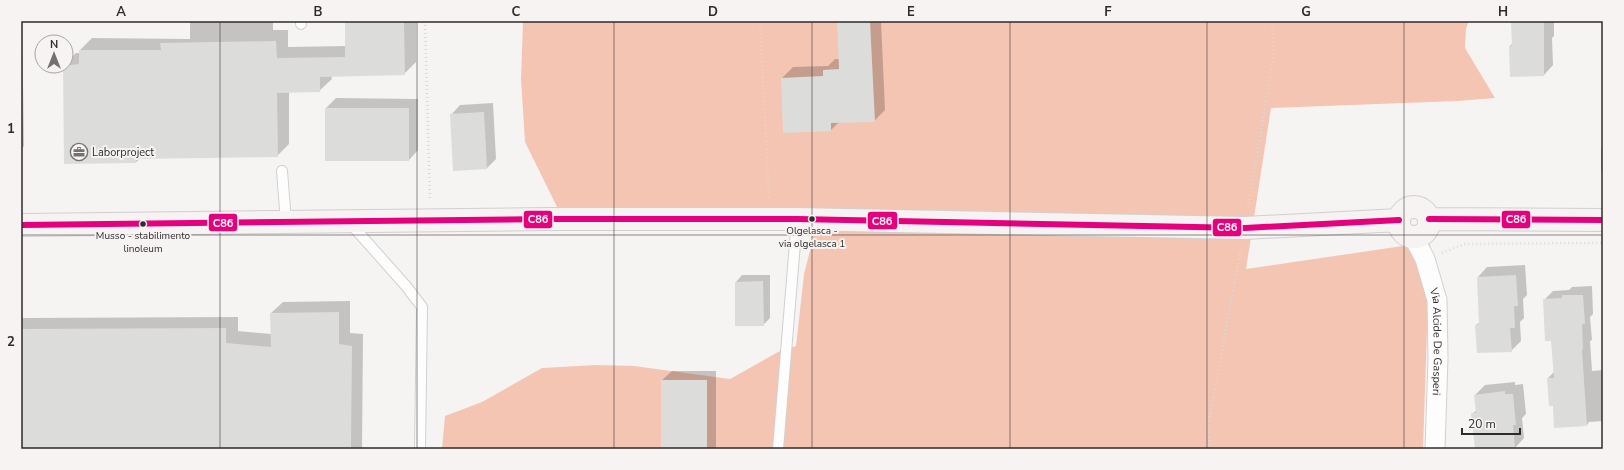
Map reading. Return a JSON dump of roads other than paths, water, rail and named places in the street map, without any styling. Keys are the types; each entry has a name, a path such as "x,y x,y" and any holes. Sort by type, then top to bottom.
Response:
{"street":[{"path":"1416,207 1425,212 1429,219 1429,227 1424,234 1414,238 1404,234 1399,225 1400,216 1406,209 1416,207"},
{"path":"21,225 551,219 797,219 1245,228 1399,220"},
{"path":"1429,219 1603,220"},
{"name":"Via Alcide De Gasperi","path":"1414,238 1425,259 1437,300 1438,358 1435,449"}],"lane":[{"path":"282,171 286,222"},
{"path":"778,449 797,219"},
{"path":"348,221 406,286 422,307 420,449"}],"place":[{"name":"Laborproject","path":"79,152"},
{"name":"Olgelasca - via olgelasca 1","path":"812,219"},
{"name":"Musso - stabilimento linoleum","path":"143,224"}]}
